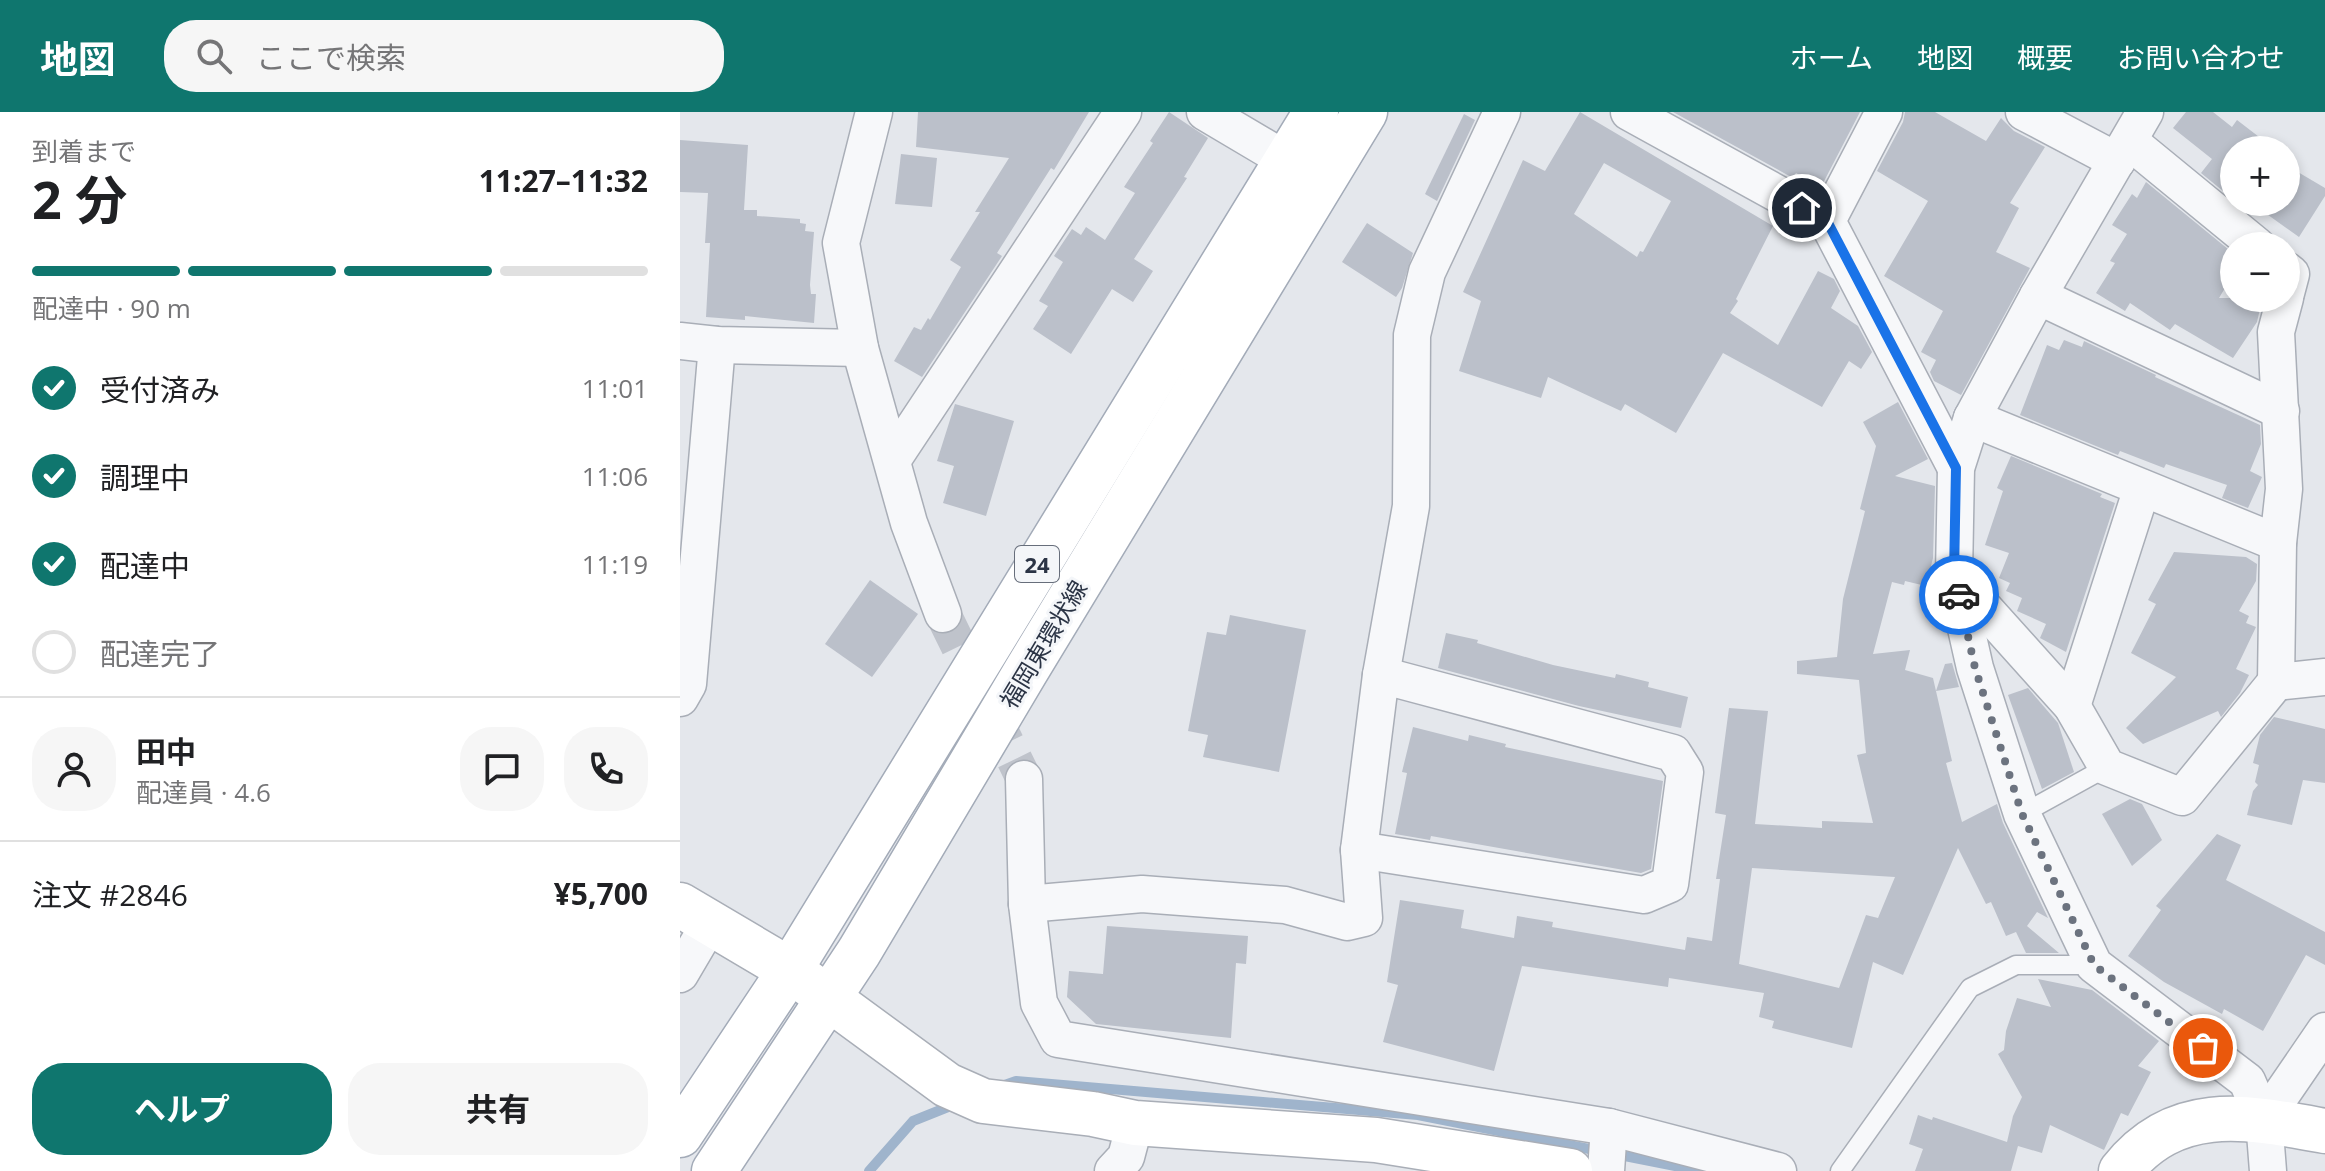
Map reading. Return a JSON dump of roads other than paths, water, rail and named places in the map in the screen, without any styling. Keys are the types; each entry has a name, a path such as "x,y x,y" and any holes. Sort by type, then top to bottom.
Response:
{"main road":[{"name":"福岡東環状線","path":"680,1135 790,970 1316,112"},
{"name":"福岡東環状線","path":"714,1171 859,952 1365,112"},
{"path":"695,914 790,970 947,1085 983,1101 1093,1114 1135,1123 1376,1140 1570,1171"},
{"path":"2121,1171 2148,1141 2181,1125 2219,1118 2264,1120 2325,1131"}],"street":[{"path":"874,112 841,243 860,348 909,523 943,614"},
{"path":"893,459 1123,112"},
{"path":"1205,112 1286,160"},
{"path":"1027,904 1142,894 1285,905 1347,922 1364,918 1359,850 1381,675 1411,506 1412,335 1427,272 1502,112"},
{"path":"1629,112 1827,221 1956,468"},
{"path":"1827,221 1884,112"},
{"path":"2024,112 2130,138 2241,232"},
{"path":"2130,138 2038,296 1972,418 1956,468 1954,575 1975,668 2022,814 2094,965 2247,1081 2264,1120 2268,1171"},
{"path":"2038,296 2281,411"},
{"path":"1954,575 2072,706 2107,767 2182,797 2276,682 2278,543 2284,489 2276,332 2281,312"},
{"path":"680,341 717,345 860,348"},
{"path":"680,698 688,684 717,345"},
{"path":"1972,418 2278,543"},
{"path":"2072,706 2142,488"},
{"path":"1359,850 1644,895 1670,884 1685,772 1673,753 1381,675"},
{"path":"2276,682 2325,677"},
{"path":"1024,779 1027,904 1039,1003 1058,1039 1609,1127 1778,1171"},
{"path":"680,974 695,914"},
{"path":"2264,1120 2325,1031"},
{"path":"1113,1171 1126,1157 1135,1123"},
{"path":"1606,1171 1609,1127"}],"lane":[{"path":"2022,814 2107,767"},
{"path":"1840,1171 1970,988 2016,965 2094,965"}],"waterway":[{"path":"999,1087 1016,1081 1418,1115 1700,1171"},
{"path":"869,1171 913,1121 958,1103"}],"tunnel":[{"path":"943,614 1024,779"}]}
